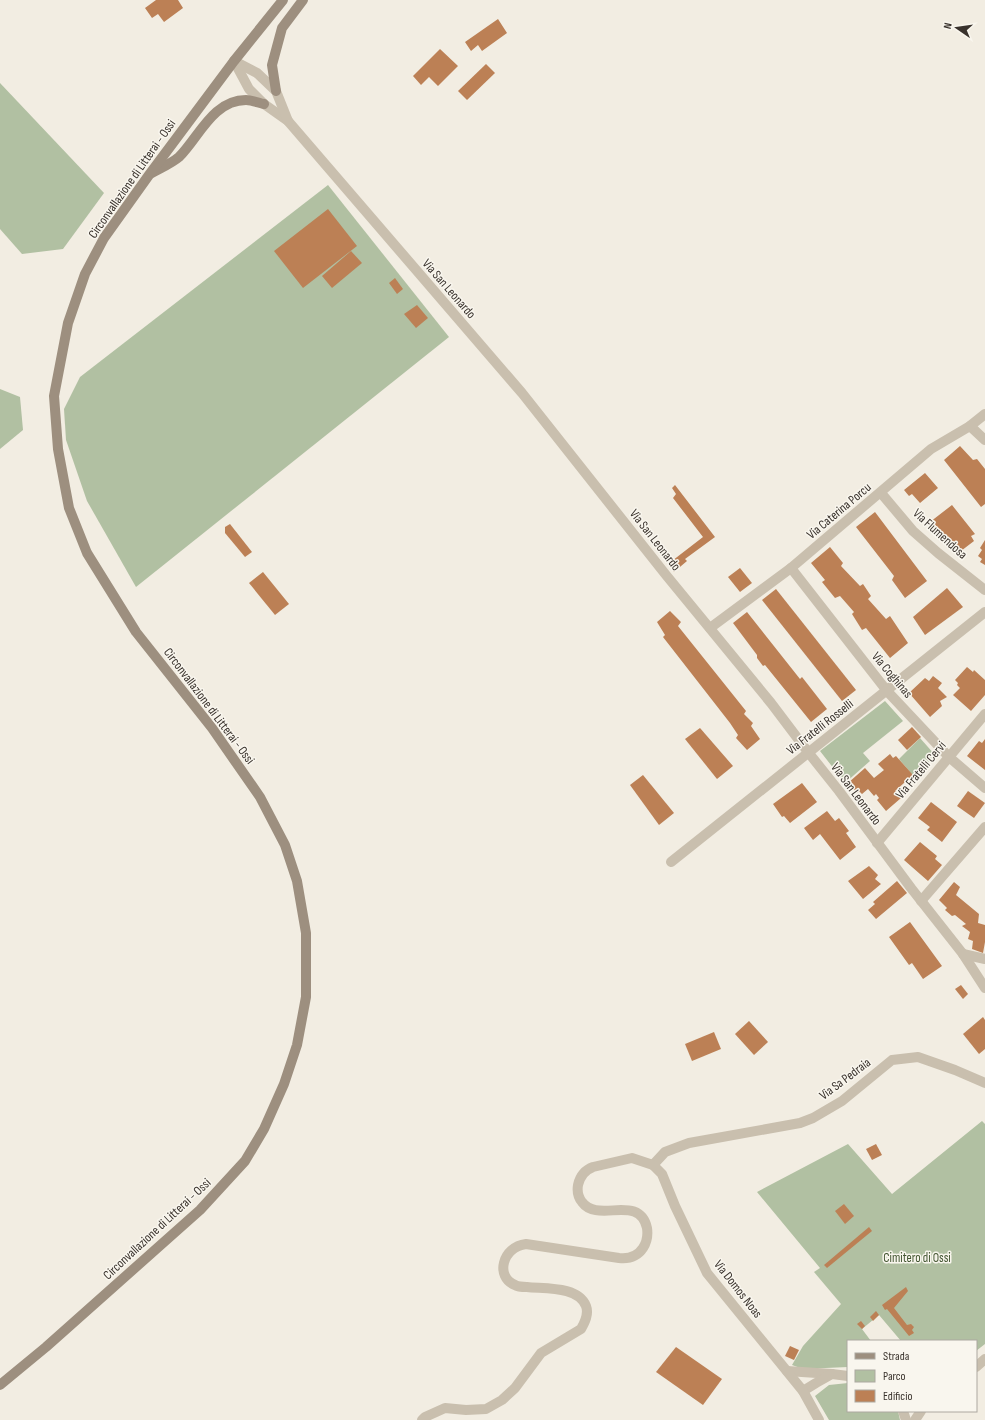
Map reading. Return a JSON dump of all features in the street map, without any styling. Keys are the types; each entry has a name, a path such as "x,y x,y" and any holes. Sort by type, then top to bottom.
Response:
{"street":[{"name":"Circonvallazione di Litterai - Ossi","path":"0,1386 200,1210 245,1161 264,1130 284,1084 298,1045 306,997 306,932 297,881 285,845 260,797 212,728 136,632 87,553 69,508 58,450 54,396 68,323 85,274 104,238 234,61 283,0"},
{"path":"276,91 272,64 282,28 303,0"},
{"name":"Via San Leonardo","path":"234,61 257,73 276,91 288,121"},
{"name":"Via San Leonardo","path":"234,61 250,89 264,104 288,121 522,393 666,575 771,703 963,954 985,988"},
{"path":"149,175 178,158 203,125 216,112 231,103 246,100 264,104"},
{"name":"Via Caterina Porcu","path":"710,628 791,568 932,450 970,426 985,414"},
{"path":"970,426 985,440"},
{"name":"Via Flumendosa","path":"881,493 913,531 938,554 985,590"},
{"name":"Via Coghinas","path":"791,568 887,691 948,756 985,788"},
{"name":"Via Fratelli Rosselli","path":"671,862 985,612"},
{"name":"Via Fratelli Cervi","path":"877,843 948,756 985,714"},
{"path":"921,901 985,828"},
{"path":"963,954 985,959"},
{"name":"Via Sa Pedraia","path":"653,1165 665,1152 689,1143 800,1123 813,1118 842,1101 892,1060 918,1057 955,1070 985,1083"},
{"path":"422,1420 425,1417 445,1408 466,1410 486,1409 502,1400 515,1388 541,1353 581,1329 587,1316 583,1301 578,1295 568,1291 516,1286 511,1283 505,1274 504,1260 511,1249 519,1245 526,1244 625,1259 636,1255 643,1249 647,1241 648,1234 643,1219 631,1210 624,1209 602,1211 589,1208 580,1199 577,1188 578,1183 584,1173 593,1167 632,1158 653,1165"},
{"name":"Via Domos Noas","path":"653,1165 662,1174 675,1206 707,1273 803,1391 818,1420"},
{"path":"977,1366 985,1359"},
{"path":"787,1371 847,1376"},
{"path":"803,1391 832,1374"}],"green space":[{"path":"0,83 104,193 63,249 22,254 0,229"},
{"path":"328,185 449,337 136,587 87,501 66,440 64,409 80,377"},
{"path":"0,389 20,397 23,430 0,449"},
{"path":"885,701 903,721 863,753 870,761 845,783 820,751"},
{"path":"920,738 935,755 916,779 899,759"},
{"name":"Cimitero di Ossi","path":"982,1121 985,1124 985,1344 977,1350 977,1340 900,1340 879,1315 862,1329 870,1340 847,1340 847,1367 803,1369 792,1365 803,1346 841,1304 814,1272 820,1268 757,1192 848,1144 892,1194"},
{"path":"847,1383 847,1412 898,1412 900,1420 829,1420 815,1396 829,1385"}],"building":[{"path":"156,0 178,0 183,8 164,22 158,14 152,18 145,8"},
{"path":"498,19 507,33 482,51 478,45 471,51 465,42"},
{"path":"440,49 458,66 438,86 429,77 421,85 413,76"},
{"path":"486,64 495,73 467,100 458,91"},
{"path":"328,209 357,246 303,288 274,251"},
{"path":"351,251 362,263 332,288 322,276"},
{"path":"395,278 403,289 397,294 389,283"},
{"path":"417,305 428,318 416,328 404,314"},
{"path":"960,446 973,460 977,459 985,469 985,504 981,507 944,460"},
{"path":"925,473 938,488 920,503 912,494 909,496 904,490"},
{"path":"675,485 715,537 685,559 687,561 674,572 668,564 703,537 673,498 676,494 672,488"},
{"path":"952,505 975,534 971,536 974,541 957,554 938,529 936,531 930,522"},
{"path":"875,512 927,581 905,598 892,580 894,576 856,527"},
{"path":"230,524 252,552 245,557 225,533 225,527"},
{"path":"985,540 985,565 980,562 982,559 978,556 982,550 980,548"},
{"path":"830,547 843,563 841,566 860,586 863,584 871,596 868,599 886,619 890,616 908,643 890,658 866,628 862,630 852,614 854,612 840,596 835,598 822,582 825,580 811,563"},
{"path":"740,568 752,583 740,592 728,577"},
{"path":"263,572 289,604 275,615 249,583"},
{"path":"947,588 963,607 925,635 913,617"},
{"path":"776,589 856,690 842,701 762,600"},
{"path":"670,611 681,622 678,626 746,711 744,714 753,723 751,726 760,739 747,750 736,738 738,735 730,723 663,637 665,635 657,622"},
{"path":"747,612 800,679 802,677 827,709 811,722 765,665 763,666 757,658 757,655 733,623"},
{"path":"967,667 973,672 974,670 985,680 985,695 971,711 953,695 960,688 955,680"},
{"path":"933,676 942,683 938,688 947,697 940,701 942,706 930,717 909,693 925,678 929,681"},
{"path":"912,727 921,737 907,750 898,740"},
{"path":"700,728 733,766 717,779 685,739"},
{"path":"985,739 985,770 967,756 979,741 982,743"},
{"path":"890,754 893,758 896,756 913,775 895,791 901,798 886,811 877,800 879,798 876,794 874,796 868,789 862,794 859,791 857,793 848,783 865,768 874,778 884,770 878,764"},
{"path":"643,775 674,813 659,825 630,785"},
{"path":"802,783 817,802 790,823 784,816 782,817 773,804"},
{"path":"968,791 985,803 974,818 957,806"},
{"path":"931,802 957,822 942,842 927,830 930,827 918,818"},
{"path":"827,811 835,821 839,818 849,831 846,833 856,847 840,860 820,834 813,840 804,828"},
{"path":"920,842 937,856 935,859 942,865 928,881 904,860"},
{"path":"869,866 878,875 875,879 881,884 863,899 848,881"},
{"path":"897,881 907,893 876,919 868,910 875,904 873,902"},
{"path":"954,882 960,887 956,895 979,914 978,923 985,925 985,942 983,953 972,949 973,941 968,939 970,932 962,926 966,924 955,915 952,916 945,910 947,908 939,900"},
{"path":"910,922 942,966 923,979 912,963 909,965 889,937"},
{"path":"961,985 968,994 963,999 955,989"},
{"path":"983,1017 985,1020 985,1049 979,1054 963,1034"},
{"path":"749,1021 768,1042 754,1055 735,1034"},
{"path":"714,1032 721,1049 692,1061 685,1044"},
{"path":"876,1144 882,1155 872,1160 866,1149"},
{"path":"844,1204 854,1216 845,1224 835,1211"},
{"path":"869,1227 872,1231 827,1268 824,1265"},
{"path":"906,1287 908,1291 894,1308 907,1325 911,1324 914,1327 912,1330 914,1333 909,1336 882,1305"},
{"path":"876,1311 879,1315 873,1321 870,1317"},
{"path":"861,1321 865,1326 862,1329 857,1324"},
{"path":"790,1346 799,1350 794,1360 785,1356"},
{"path":"676,1347 722,1379 703,1405 656,1372"}]}
